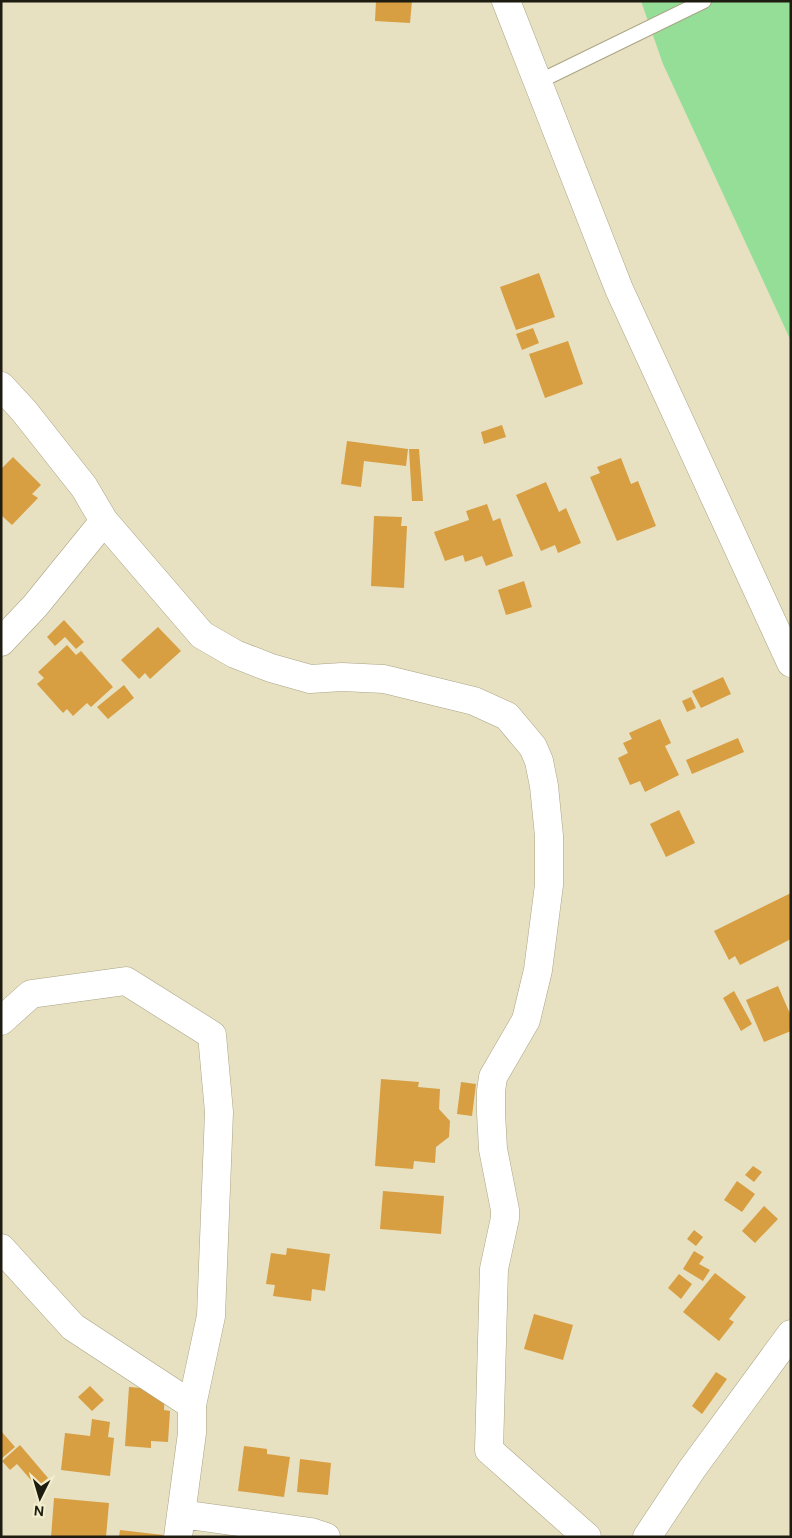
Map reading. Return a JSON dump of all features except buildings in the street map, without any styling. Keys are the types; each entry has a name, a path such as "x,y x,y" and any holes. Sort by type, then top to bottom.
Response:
{"street":[{"path":"506,1 619,289 791,663"},
{"path":"1,386 24,411 84,487 104,521 202,635 235,654 310,680 342,678 384,679 474,700 508,716 533,747 539,761 544,786 549,836 549,885 538,970 526,1020 494,1076 491,1091 494,1149 505,1218 494,1269 490,1450 588,1537"},
{"path":"1,642 35,606 104,521"},
{"path":"1,1021 31,994 126,981 212,1035 219,1112 211,1316 192,1405 192,1433 180,1525 311,1532 326,1537"},
{"path":"1,1248 73,1327 192,1405"},
{"path":"647,1537 692,1470 791,1334"}],"lane":[{"path":"538,82 704,1"}],"green space":[{"path":"641,1 791,1 791,341 663,64"}]}
